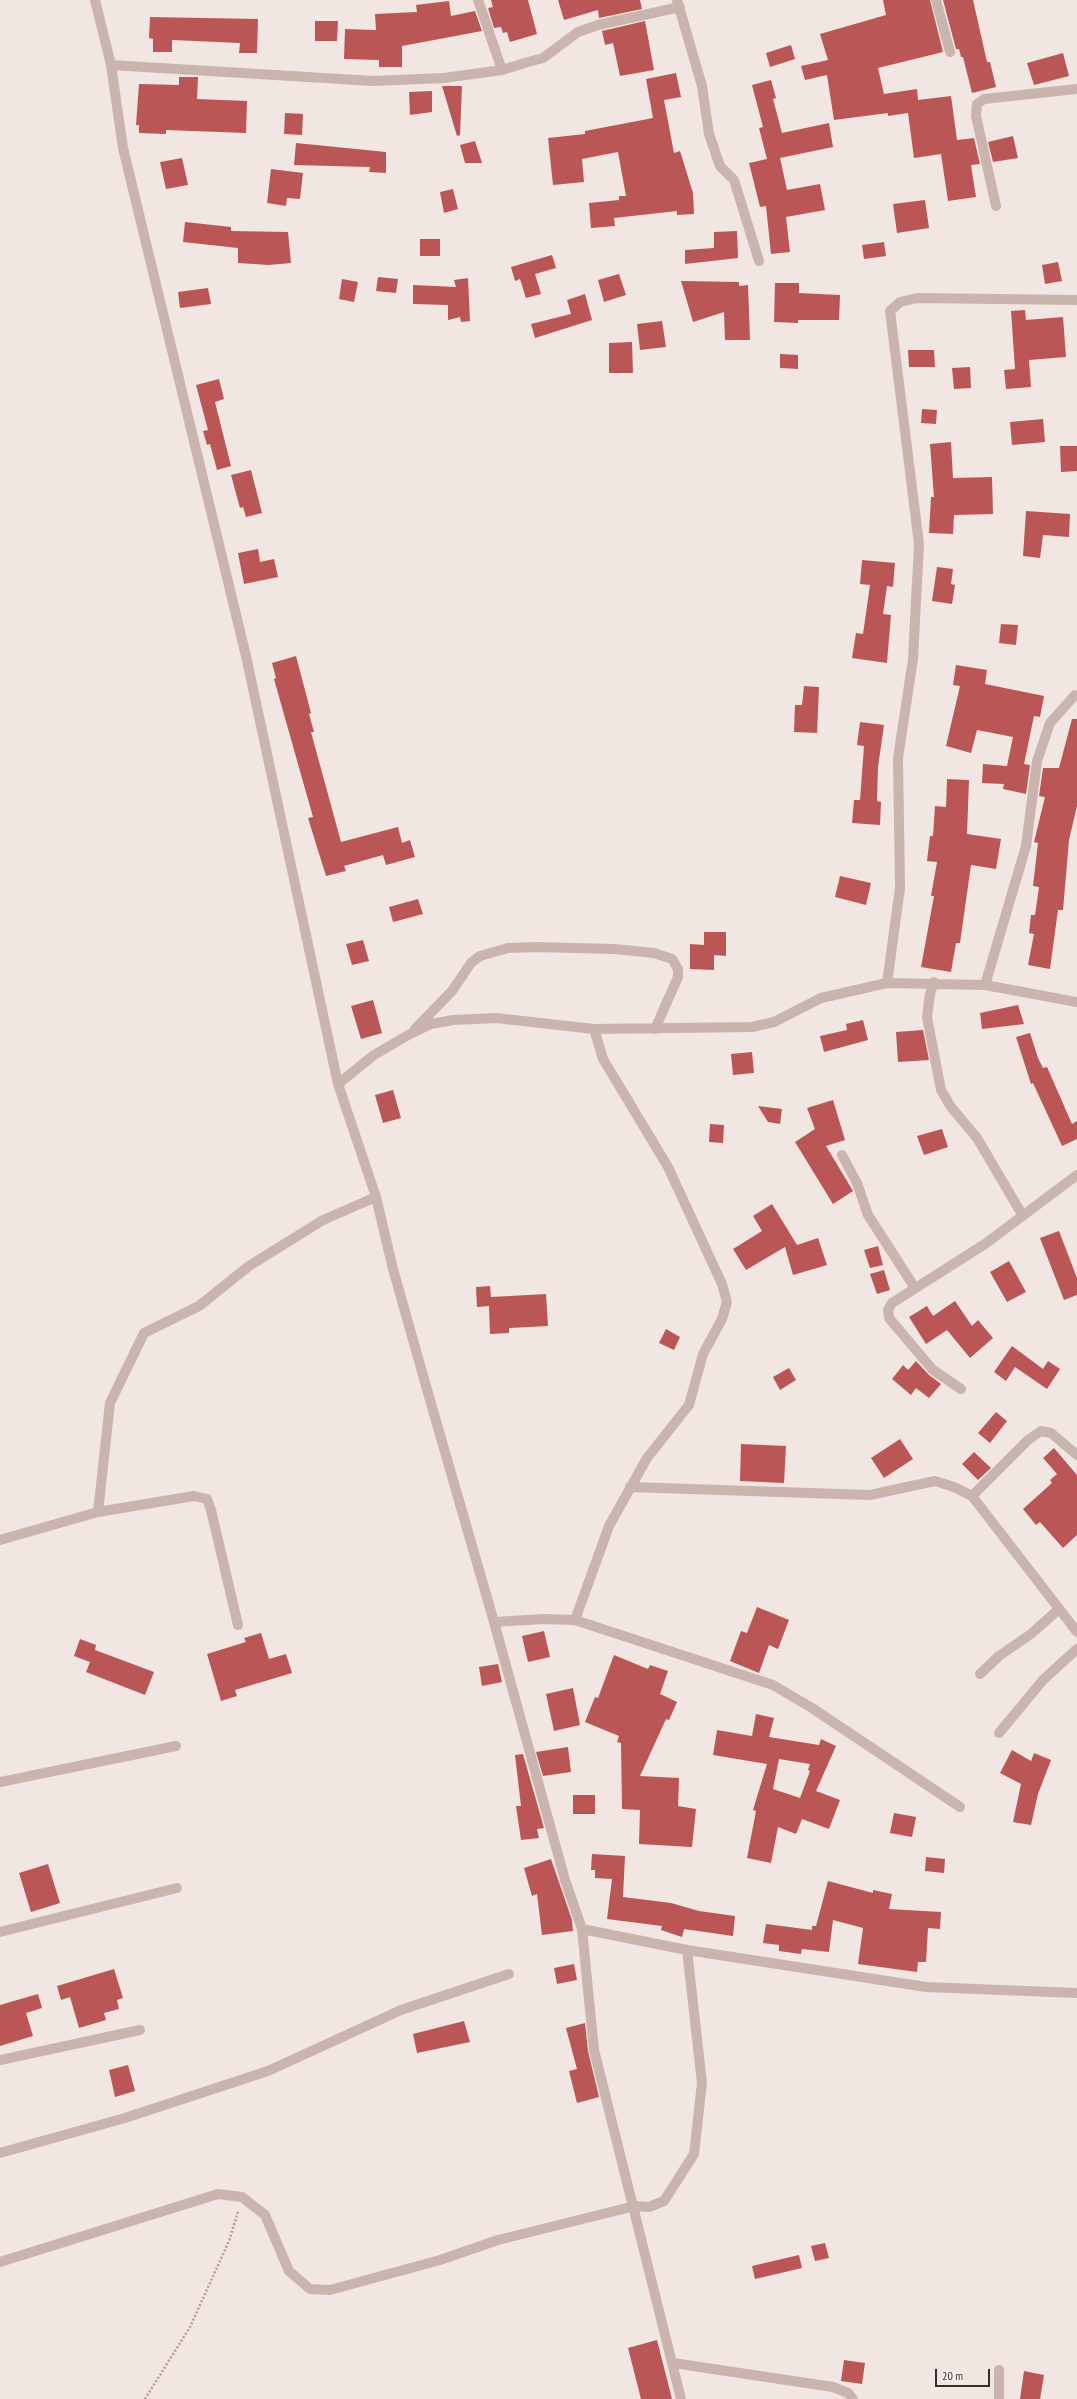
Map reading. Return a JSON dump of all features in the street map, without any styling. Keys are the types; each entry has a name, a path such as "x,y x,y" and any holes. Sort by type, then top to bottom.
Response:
{"street":[{"path":"95,0 111,65 123,148 246,656 338,1084 376,1197 395,1277 494,1622 565,1880 582,1929 594,2050 635,2206 681,2399"},
{"path":"478,0 502,70"},
{"path":"936,0 950,52"},
{"path":"111,65 394,82 502,70 543,58 572,36 598,25 679,4 702,86 710,134 720,166 734,180 759,261"},
{"path":"996,206 976,116 977,104 984,99 1077,89"},
{"path":"887,983 900,888 898,758 913,659 919,544 890,311 900,302 917,298 1077,300"},
{"path":"985,985 1026,846 1037,761 1050,724 1075,695"},
{"path":"410,1034 452,991 462,974 480,956 508,948 536,947 614,949 654,953 672,959 678,969 678,977 655,1029"},
{"path":"338,1084 374,1055 410,1034 438,1023 496,1018 594,1029 655,1029 765,1025 821,998 887,983 934,982 985,985 1077,1002"},
{"path":"934,982 930,994 927,1017 941,1090 951,1107 977,1138 1023,1216"},
{"path":"575,1620 609,1526 647,1458 689,1405 703,1354 722,1319 727,1302 722,1284 668,1167 603,1059 594,1029"},
{"path":"842,1155 857,1183 868,1215 915,1288"},
{"path":"961,1389 933,1370 890,1318 888,1310 892,1304 985,1244 1077,1176"},
{"path":"98,1512 110,1403 144,1333 199,1306 249,1266 323,1220 376,1197"},
{"path":"972,1496 1028,1440 1041,1431 1051,1433 1077,1455"},
{"path":"630,1488 870,1495 935,1481 972,1496 1077,1632"},
{"path":"0,1540 98,1512 194,1496 207,1499 211,1510 238,1625"},
{"path":"980,1674 999,1656 1031,1634 1059,1609"},
{"path":"494,1622 544,1619 575,1620 773,1685 812,1708 960,1807"},
{"path":"999,1732 1043,1680 1077,1649"},
{"path":"0,1782 176,1746"},
{"path":"0,1932 177,1888"},
{"path":"582,1929 687,1950 926,1987 1077,1993"},
{"path":"0,2262 218,2194 242,2197 265,2215 289,2270 310,2289 330,2290 440,2260 498,2240 635,2206 649,2207 664,2201 694,2154 702,2083 687,1950"},
{"path":"0,2153 125,2118 268,2071 401,2010 508,1974"},
{"path":"0,2060 140,2030"},
{"path":"673,2363 833,2387 848,2392 853,2399"},
{"path":"999,2370 999,2399"}],"path":[{"path":"145,2399 190,2327 229,2241 242,2197"}],"building":[{"path":"491,0 528,0 537,34 510,42 507,32 503,33 501,27 494,28 488,8 493,7"},
{"path":"558,0 640,0 642,9 599,18 598,10 564,20"},
{"path":"883,0 930,0 943,52 878,68 884,94 917,89 918,100 951,96 957,140 974,138 980,164 971,165 976,197 948,201 941,154 914,158 908,113 888,116 888,113 834,120 827,75 805,80 801,66 828,60 820,34 886,15"},
{"path":"943,0 973,0 987,62 990,62 996,87 972,93 963,57 961,57 959,49 956,49"},
{"path":"449,1 451,16 475,11 482,31 402,46 402,67 379,67 379,60 344,59 345,29 376,30 375,14 417,12 416,5"},
{"path":"150,17 258,19 257,53 239,53 240,43 172,40 172,52 153,52 153,39 149,38"},
{"path":"315,21 338,21 337,41 315,41"},
{"path":"645,21 654,70 620,76 613,43 605,45 602,31"},
{"path":"791,45 795,59 770,67 766,53"},
{"path":"1063,53 1069,76 1034,85 1027,63"},
{"path":"676,73 681,97 664,100 674,153 680,151 693,193 694,214 677,215 677,211 614,218 615,226 591,228 589,203 619,200 619,196 626,196 618,152 582,159 584,182 553,185 548,138 585,134 585,131 653,118 646,79"},
{"path":"179,77 198,77 197,99 247,101 246,133 166,130 166,134 139,133 139,125 136,125 139,84 179,85"},
{"path":"771,80 776,98 773,99 782,133 829,123 833,147 780,158 787,190 820,184 825,210 786,217 790,252 771,254 766,206 760,207 749,163 767,159 759,128 763,127 752,85"},
{"path":"442,86 462,86 460,135 457,136"},
{"path":"432,91 432,112 410,115 409,92"},
{"path":"285,113 303,114 302,135 284,134"},
{"path":"1013,136 1018,158 993,162 988,142"},
{"path":"475,141 482,163 465,163 460,145"},
{"path":"296,143 386,152 386,173 369,172 370,167 294,165"},
{"path":"182,158 188,185 166,189 160,162"},
{"path":"271,169 303,173 300,199 287,198 286,206 267,203"},
{"path":"453,189 458,209 444,213 440,192"},
{"path":"925,200 929,228 897,233 893,204"},
{"path":"185,222 231,227 231,231 288,232 291,263 269,265 238,263 238,248 183,242"},
{"path":"737,231 738,258 685,264 685,250 714,248 714,232"},
{"path":"420,239 440,239 440,256 420,256"},
{"path":"884,242 886,256 864,259 862,245"},
{"path":"552,255 556,268 535,274 541,294 526,298 520,279 515,281 511,267"},
{"path":"1058,262 1062,281 1045,284 1042,265"},
{"path":"619,274 626,295 604,302 598,280"},
{"path":"378,277 398,279 396,293 376,291"},
{"path":"468,278 470,321 461,322 460,317 448,320 448,305 413,304 413,285 456,287 454,280"},
{"path":"342,279 358,282 354,302 339,299"},
{"path":"681,281 739,282 739,286 748,285 750,340 725,340 724,312 693,322"},
{"path":"775,283 799,283 799,293 840,295 839,320 798,320 798,323 774,322"},
{"path":"208,288 211,304 180,308 178,292"},
{"path":"585,294 592,320 535,338 531,324 571,314 567,300"},
{"path":"1025,310 1026,320 1063,317 1066,357 1029,360 1031,387 1006,389 1004,370 1015,369 1011,311"},
{"path":"662,321 666,347 640,350 637,324"},
{"path":"632,342 633,373 609,373 609,343"},
{"path":"908,350 934,350 935,367 909,367"},
{"path":"780,354 798,355 798,369 780,368"},
{"path":"970,367 971,388 954,389 952,368"},
{"path":"219,379 224,399 215,402 231,466 217,470 210,444 207,445 203,431 208,430 196,385"},
{"path":"922,409 937,410 936,424 921,423"},
{"path":"1043,419 1045,442 1012,445 1010,422"},
{"path":"951,442 953,478 992,477 993,514 954,515 953,534 929,533 931,497 934,497 930,444"},
{"path":"1060,446 1077,446 1077,471 1061,472"},
{"path":"251,470 262,513 246,517 243,507 240,508 231,475"},
{"path":"1026,511 1070,514 1069,537 1043,535 1040,558 1023,556"},
{"path":"258,549 260,562 274,559 278,577 244,584 238,553"},
{"path":"862,560 895,563 893,587 887,586 883,614 891,615 887,663 852,658 856,633 863,634 870,585 860,584"},
{"path":"937,567 953,569 951,584 955,585 952,604 932,601"},
{"path":"1001,624 1018,625 1016,645 999,643"},
{"path":"296,656 311,713 309,714 314,732 311,732 341,842 398,827 402,843 410,840 415,857 386,865 383,855 344,866 346,871 326,876 308,818 313,817 274,679 276,678 272,663"},
{"path":"956,665 987,670 985,684 1044,696 1040,717 1034,716 1024,764 1030,765 1026,794 1003,789 1004,784 982,783 983,764 1007,766 1013,737 977,730 971,753 946,746 960,686 953,685"},
{"path":"804,686 819,687 817,733 794,732 795,705 802,705"},
{"path":"1072,719 1077,719 1077,806 1069,840 1063,910 1058,910 1050,969 1028,965 1034,934 1029,933 1031,915 1035,915 1039,887 1033,886 1038,843 1034,842 1045,797 1039,796 1043,768 1059,768"},
{"path":"860,722 884,725 878,767 877,801 881,802 880,825 852,823 854,800 860,800 864,746 857,745"},
{"path":"947,779 969,780 967,834 1001,839 996,869 971,865 960,943 956,943 951,972 921,967 934,896 931,896 937,862 927,861 930,836 933,836 935,806 946,807"},
{"path":"840,876 871,883 866,905 835,897"},
{"path":"418,899 423,914 393,922 389,907"},
{"path":"704,932 726,932 726,956 714,955 714,970 690,969 690,944 704,945"},
{"path":"363,940 369,961 352,965 346,944"},
{"path":"373,1000 382,1033 361,1039 351,1006"},
{"path":"1018,1005 1024,1024 982,1029 980,1013"},
{"path":"863,1020 868,1040 824,1052 820,1036 847,1030 846,1024"},
{"path":"923,1030 929,1060 898,1062 896,1032"},
{"path":"1030,1033 1038,1058 1043,1068 1047,1067 1072,1124 1077,1121 1077,1139 1062,1146 1033,1083 1031,1084 1016,1037"},
{"path":"752,1052 754,1073 733,1075 731,1054"},
{"path":"393,1090 401,1118 383,1123 375,1095"},
{"path":"833,1100 845,1140 826,1146 853,1191 833,1204 795,1142 815,1129 807,1108"},
{"path":"758,1106 782,1109 780,1124 768,1122"},
{"path":"710,1124 724,1125 723,1143 709,1142"},
{"path":"942,1129 948,1147 924,1155 917,1136"},
{"path":"772,1204 797,1245 818,1238 827,1265 793,1275 785,1247 746,1270 733,1249 762,1231 753,1216"},
{"path":"1059,1231 1077,1278 1077,1295 1064,1300 1040,1238"},
{"path":"878,1246 883,1265 870,1268 864,1250"},
{"path":"1009,1261 1026,1292 1007,1302 990,1272"},
{"path":"884,1270 890,1290 877,1294 870,1274"},
{"path":"490,1286 491,1297 546,1294 548,1326 509,1328 509,1333 490,1334 489,1306 477,1307 476,1287"},
{"path":"955,1301 972,1326 978,1320 993,1338 970,1358 947,1330 926,1344 909,1317 927,1306 933,1316"},
{"path":"666,1329 680,1337 674,1350 659,1343"},
{"path":"1012,1346 1043,1369 1048,1361 1060,1369 1047,1389 1015,1367 1006,1381 994,1372"},
{"path":"916,1361 929,1375 941,1384 929,1398 916,1388 911,1395 892,1379 903,1365 908,1370"},
{"path":"789,1368 796,1380 780,1390 773,1377"},
{"path":"996,1412 1007,1421 990,1443 978,1433"},
{"path":"900,1439 913,1459 884,1478 871,1458"},
{"path":"741,1444 786,1446 784,1483 740,1481"},
{"path":"1054,1448 1077,1475 1077,1535 1063,1548 1040,1522 1036,1525 1023,1509 1052,1483 1050,1480 1057,1474 1043,1458"},
{"path":"974,1452 991,1468 978,1480 962,1464"},
{"path":"757,1607 789,1620 778,1649 769,1645 759,1673 730,1661 741,1631 747,1633"},
{"path":"544,1631 550,1657 528,1662 522,1636"},
{"path":"261,1633 269,1659 286,1654 292,1673 235,1690 237,1696 221,1701 207,1654 246,1642 244,1638"},
{"path":"80,1639 96,1645 95,1650 154,1672 145,1695 86,1672 90,1662 74,1656"},
{"path":"614,1655 648,1669 650,1665 668,1671 660,1694 677,1702 669,1720 666,1719 640,1776 679,1778 678,1806 696,1809 692,1847 639,1844 640,1810 622,1809 621,1743 617,1742 619,1736 585,1722 595,1697 598,1698"},
{"path":"498,1664 502,1682 482,1686 479,1667"},
{"path":"573,1688 580,1725 554,1731 546,1694"},
{"path":"756,1714 774,1718 769,1737 819,1745 821,1739 836,1746 816,1791 840,1800 829,1829 802,1819 796,1834 778,1827 771,1863 747,1858 756,1811 753,1810 767,1764 713,1755 717,1730 752,1736","holes":["779,1759 810,1764 808,1770 810,1771 800,1798 773,1789"]},
{"path":"568,1747 571,1772 543,1776 536,1752"},
{"path":"1012,1750 1031,1761 1034,1753 1051,1760 1038,1794 1031,1825 1013,1822 1021,1784 1000,1773"},
{"path":"523,1754 544,1828 537,1829 539,1838 521,1840 516,1806 521,1806 515,1755"},
{"path":"573,1795 595,1795 595,1814 573,1814"},
{"path":"894,1813 916,1817 912,1837 890,1833"},
{"path":"592,1854 625,1856 623,1897 671,1903 699,1911 735,1916 733,1936 684,1929 682,1937 661,1930 662,1926 607,1919 612,1879 595,1878 595,1870 591,1870"},
{"path":"926,1857 945,1859 944,1873 925,1871"},
{"path":"551,1859 572,1920 573,1931 542,1935 537,1894 532,1896 524,1868"},
{"path":"48,1864 60,1903 31,1912 19,1873"},
{"path":"828,1881 873,1893 873,1890 892,1894 889,1909 941,1912 940,1929 928,1928 926,1962 918,1962 917,1972 858,1964 863,1928 833,1920 829,1952 802,1949 801,1954 779,1951 779,1945 763,1943 766,1924 812,1930 812,1926 816,1926"},
{"path":"574,1964 577,1980 557,1984 554,1968"},
{"path":"114,1969 123,1998 117,2000 119,2009 104,2013 106,2020 79,2028 70,1997 61,2000 57,1986"},
{"path":"38,1994 42,2008 26,2013 33,2036 0,2046 0,2005"},
{"path":"464,2021 470,2042 417,2053 413,2034"},
{"path":"585,2023 588,2051 599,2097 577,2103 569,2071 577,2069 566,2028"},
{"path":"128,2065 135,2091 115,2097 109,2070"},
{"path":"825,2243 829,2258 815,2261 811,2246"},
{"path":"799,2255 802,2268 755,2279 752,2266"},
{"path":"657,2340 672,2399 641,2399 628,2348"},
{"path":"844,2360 865,2363 862,2384 841,2381"},
{"path":"1024,2371 1044,2375 1040,2399 1020,2399"}]}
